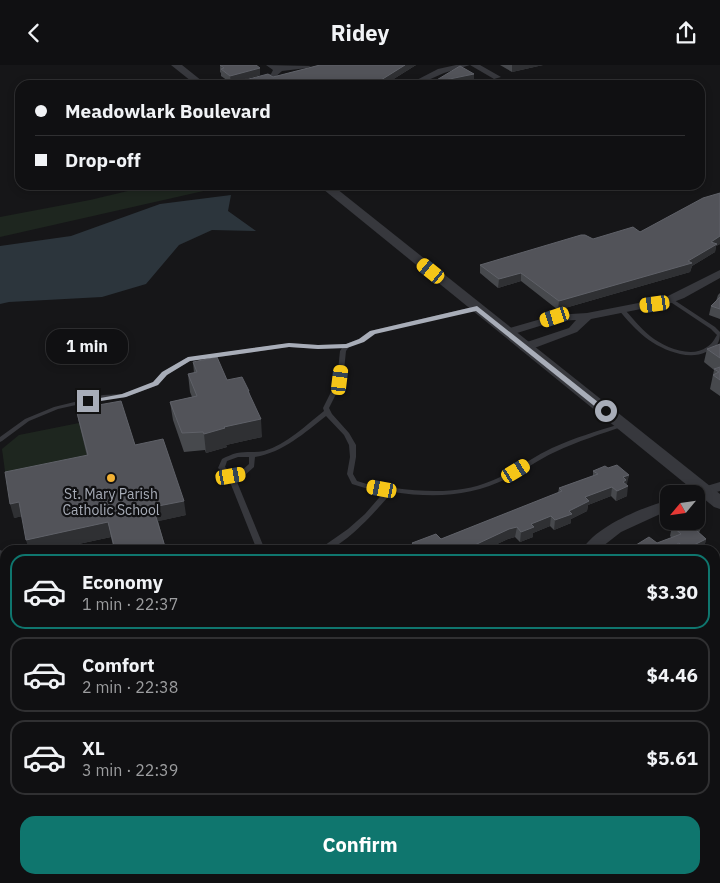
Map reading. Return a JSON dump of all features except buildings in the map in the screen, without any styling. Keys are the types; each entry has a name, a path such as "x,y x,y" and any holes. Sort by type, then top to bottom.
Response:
{"street":[{"path":"176,65 196,80"},
{"path":"273,67 307,65"},
{"path":"421,80 440,71 466,65"},
{"path":"474,65 497,77"},
{"path":"259,80 269,78 277,73 273,67"},
{"path":"330,190 622,425 692,485"},
{"path":"507,332 555,317 587,316 671,300 720,273"},
{"path":"525,347 573,330 587,316"},
{"path":"705,490 720,486"},
{"path":"705,495 720,503"},
{"path":"593,545 612,529 660,509"}],"lane":[{"path":"621,309 657,344 675,351 690,354 706,352 716,345 720,335 714,328 671,300"},
{"path":"0,440 27,420 56,408 104,397 123,396 156,384 164,374 188,359 289,345 347,346 372,333 477,308"},
{"path":"259,545 231,476 221,468 224,460 237,455 265,454 280,447 327,412 329,401 340,380 344,351 347,346"},
{"path":"327,412 350,440 354,449 354,460 350,474 352,479 360,484 438,494 470,491 508,476 566,444 622,425"},
{"path":"231,476 243,473 252,465 252,455"},
{"path":"332,545 369,515 390,489"}],"shaded area":[{"path":"132,190 208,190 0,237 0,217"},
{"path":"231,195 228,211 256,231 212,230 179,245 146,284 102,297 0,304 0,246 71,236 160,204"},
{"path":"79,423 91,470 7,486 2,449 19,435"}],"place":[{"name":"St. Mary Parish Catholic School","path":"111,478"}],"route":[{"path":"88,401 104,397 123,396 156,384 164,374 188,359 289,345 347,346 372,333 477,308 606,411"}]}
